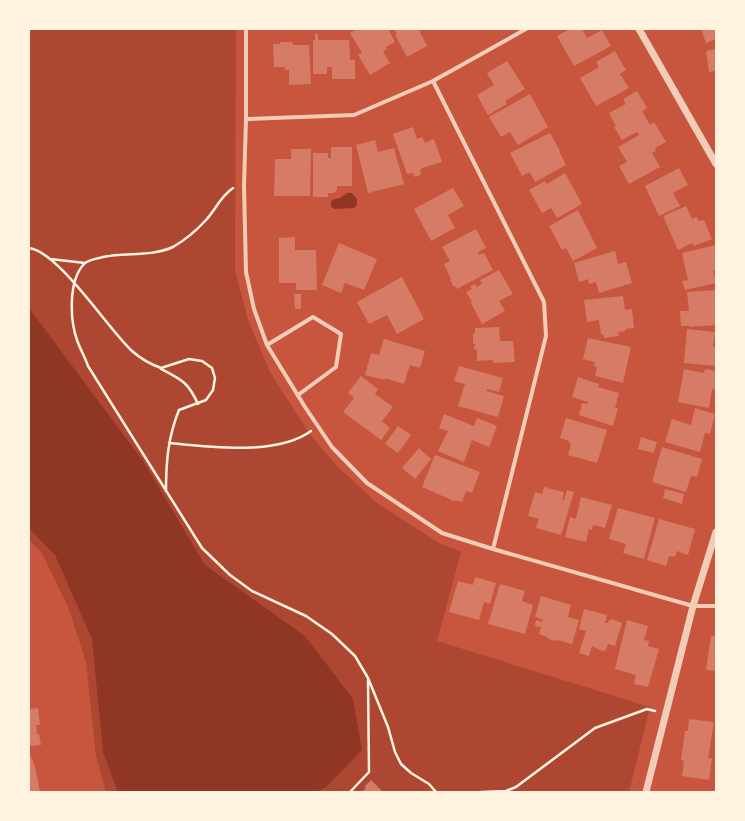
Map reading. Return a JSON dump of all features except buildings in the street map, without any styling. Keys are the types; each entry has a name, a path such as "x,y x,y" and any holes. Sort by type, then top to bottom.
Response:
{"street":[{"path":"246,29 244,186 246,272 254,309 267,345 332,447 367,483 442,533 693,606 716,606"},
{"path":"246,119 354,115 433,81 526,29"},
{"path":"639,29 716,164"},
{"path":"433,81 544,302 546,336 493,549"},
{"path":"267,345 313,317 341,334 336,367 298,395"},
{"path":"646,792 693,606 716,532"}],"path":[{"path":"50,259 85,263 104,257 156,252 172,247 188,238 202,224 224,195 235,187 244,186"},
{"path":"29,248 34,249 50,259 75,283 131,350 145,362 161,368 182,380 192,391 198,404"},
{"path":"85,263 78,273 75,283 72,307 72,323 77,340 88,366 202,548 230,576 252,591 306,616 332,634 355,656 368,678 388,727 395,752 401,764 429,784 436,792"},
{"path":"161,368 189,359 202,361 212,368 215,378 213,390 206,400 198,404 186,406 179,410 172,426 166,467 166,492"},
{"path":"169,443 218,448 275,445 305,436 318,426"},
{"path":"350,792 369,772 368,678"},
{"path":"481,792 506,791 516,787 595,728 648,709 665,714"}],"shaded area":[{"path":"29,29 236,29 235,270 248,320 270,372 309,433 336,465 378,504 441,544 461,552 437,641 650,707 629,792 106,792 96,756 86,662 69,609 42,553 29,540"},
{"path":"347,193 352,193 357,199 357,205 354,208 335,209 331,207 332,200 340,198"},
{"path":"29,308 143,461 205,565 305,636 353,699 362,750 326,787 315,792 118,792 103,752 92,639 55,555 29,528"}]}
